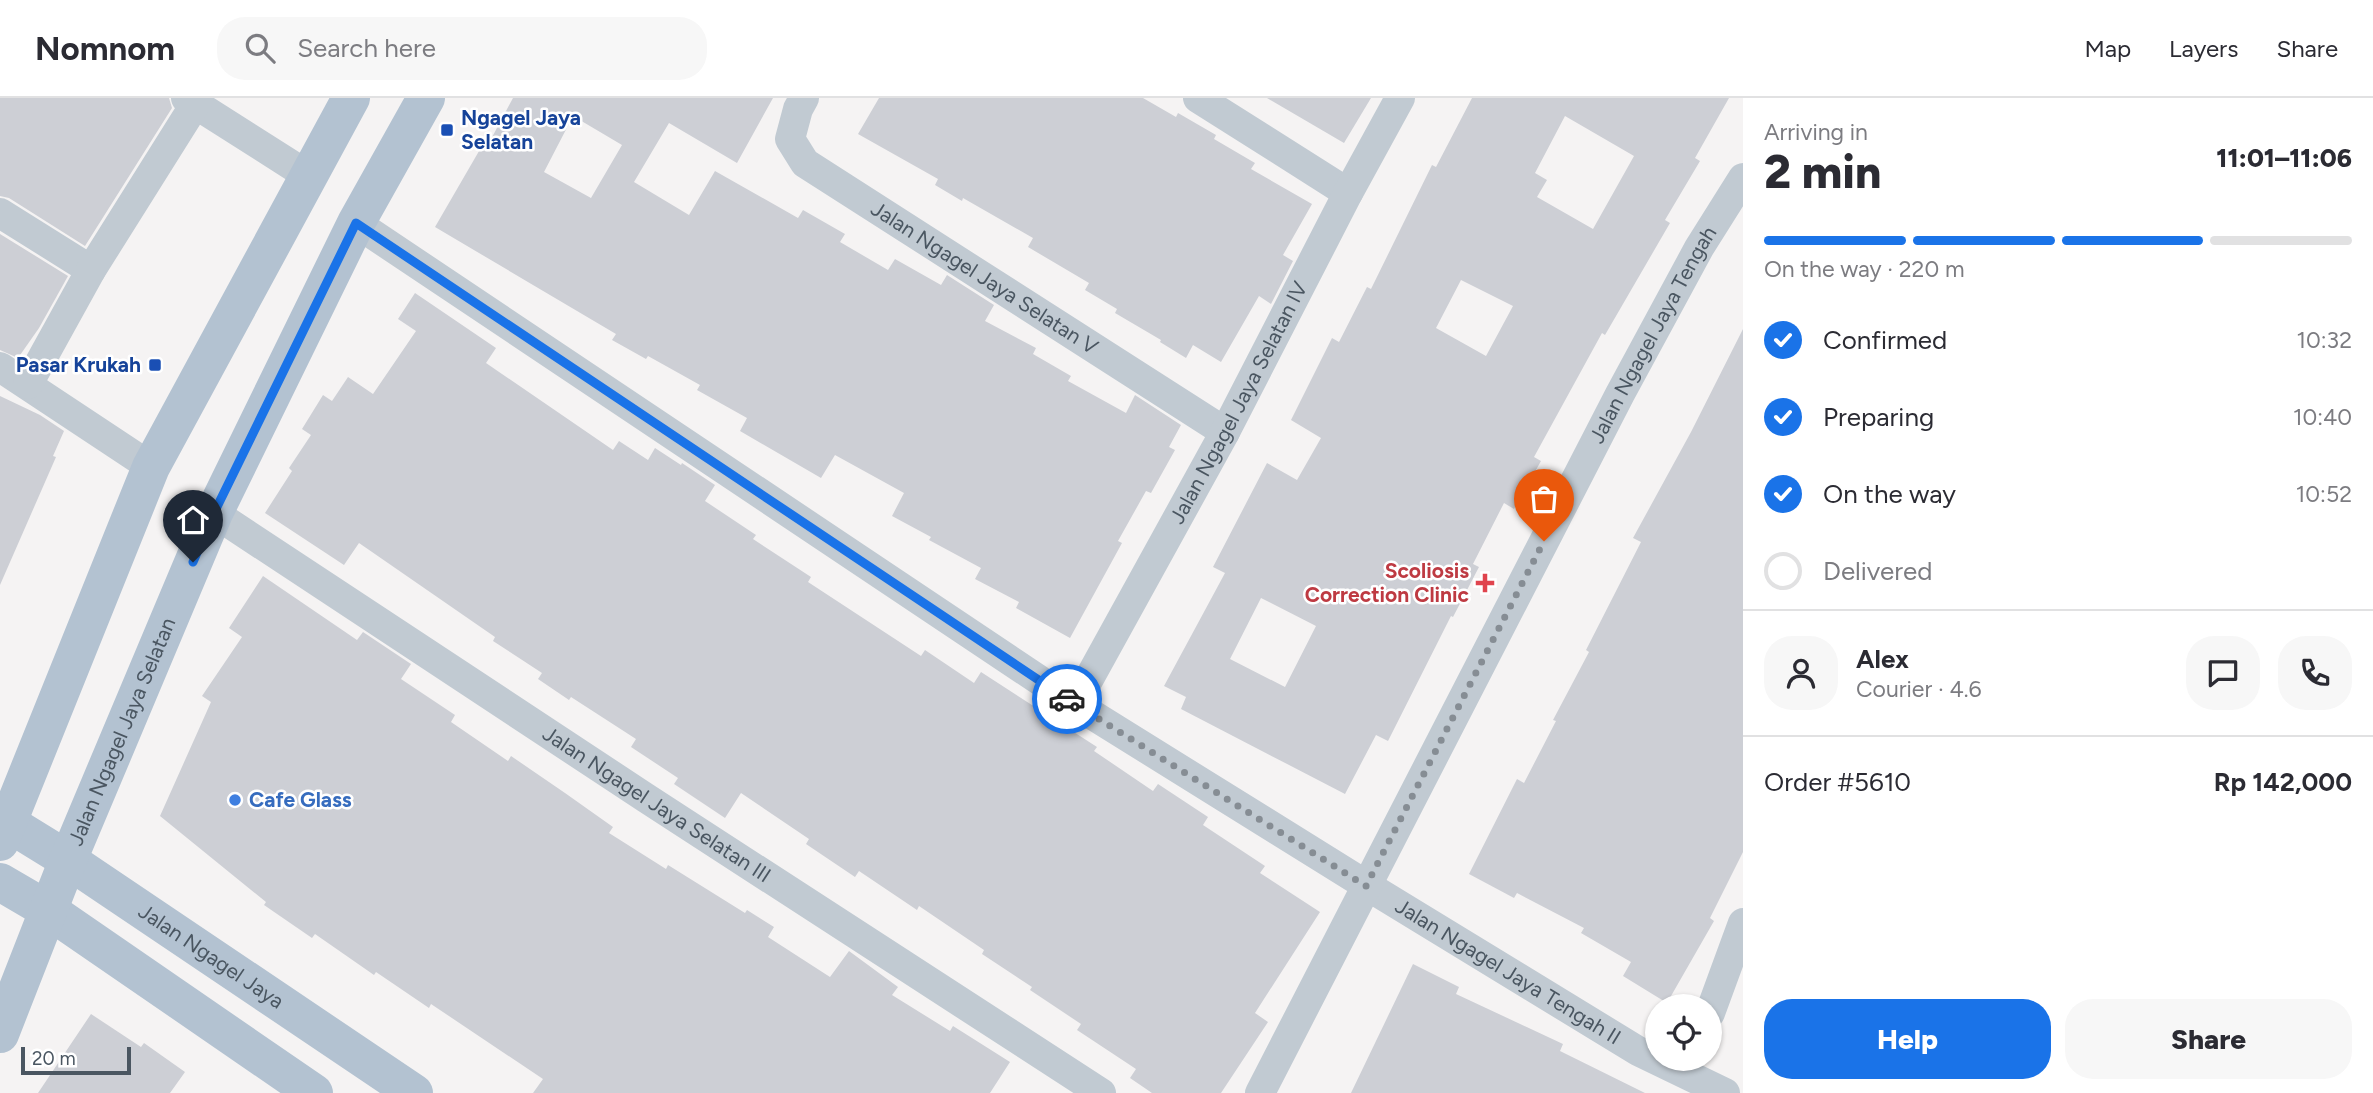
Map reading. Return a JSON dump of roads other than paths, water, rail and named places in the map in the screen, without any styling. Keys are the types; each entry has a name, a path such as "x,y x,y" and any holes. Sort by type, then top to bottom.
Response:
{"main road":[{"path":"4,832 151,467 351,98"},
{"name":"Jalan Ngagel Jaya Selatan","path":"0,1034 68,860 214,513 356,223 426,98"},
{"name":"Jalan Ngagel Jaya","path":"4,832 68,860 414,1093"},
{"path":"0,882 48,911 314,1093"}],"street":[{"name":"Jalan Ngagel Jaya Selatan V","path":"804,98 798,109 790,139 805,163 1226,432"},
{"path":"1198,98 1348,193"},
{"name":"Jalan Ngagel Jaya Selatan IV","path":"1074,704 1226,432 1348,193 1400,98"},
{"path":"28,384 91,271 194,100 307,175"},
{"name":"Jalan Ngagel Jaya Tengah","path":"1260,1093 1626,382 1699,248 1743,178"},
{"path":"0,213 91,271"},
{"name":"Jalan Ngagel Jaya Tengah II","path":"356,223 1074,704 1366,886 1645,1053"},
{"path":"0,367 151,467"},
{"name":"Jalan Ngagel Jaya Selatan III","path":"214,513 658,806 1101,1093"},
{"path":"1717,994 1743,923"},
{"name":"Jalan Ngagel Jaya Tengah II","path":"1695,1071 1725,1093"}],"place":[{"name":"Ngagel Jaya Selatan","path":"447,130"},
{"name":"Pasar Krukah","path":"155,365"},
{"name":"Scoliosis Correction Clinic","path":"1485,583"},
{"name":"Cafe Glass","path":"235,800"}]}
